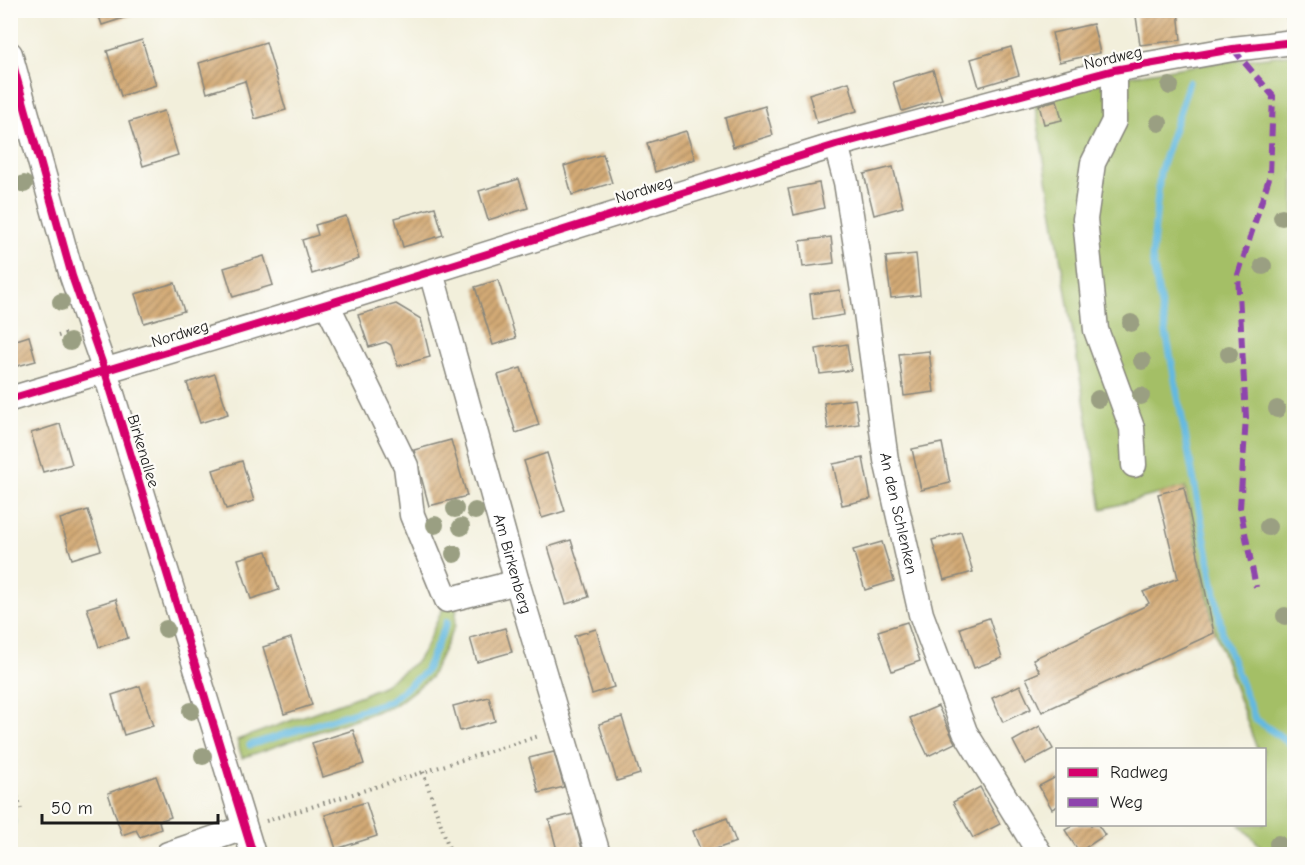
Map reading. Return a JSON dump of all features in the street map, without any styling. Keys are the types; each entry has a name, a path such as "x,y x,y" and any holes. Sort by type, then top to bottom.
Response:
{"street":[{"name":"Nordweg","path":"10,399 327,304 836,145 1114,70 1233,48 1294,42"},
{"name":"Birkenallee","path":"10,54 72,276 105,371 253,855"},
{"path":"1114,70 1114,121 1093,163 1084,219 1096,330 1132,428 1134,465"},
{"name":"An den Schlenken","path":"836,145 846,182 861,274 886,460 921,614 965,732 1040,855"},
{"name":"Am Birkenberg","path":"431,272 517,582 598,855"},
{"path":"327,304 406,466 411,514 447,600 517,582"},
{"path":"168,855 244,828"}],"path":[{"path":"244,828 560,729"},
{"path":"423,772 451,855"},
{"path":"10,774 21,809"}],"green space":[{"path":"1294,54 1294,854 1268,854 1241,826 1266,826 1266,748 1257,748 1215,632 1185,487 1102,509 1034,100 1127,76"},
{"path":"457,606 455,626 430,678 395,705 242,758 237,740 384,685 417,661 442,610"}],"building":[{"path":"97,10 135,10 136,14 102,25"},
{"path":"1178,10 1181,40 1140,45 1136,16"},
{"path":"1286,10 1294,10 1294,25 1287,25"},
{"path":"1093,24 1100,53 1059,62 1052,33"},
{"path":"142,40 156,85 121,96 107,51"},
{"path":"266,42 286,110 255,119 245,81 207,93 199,63"},
{"path":"1011,47 1019,75 979,87 971,59"},
{"path":"933,70 942,99 902,111 893,82"},
{"path":"849,82 857,111 817,123 809,94"},
{"path":"1057,100 1062,120 1044,124 1039,105"},
{"path":"765,106 773,135 733,147 725,118"},
{"path":"164,111 178,155 143,166 129,122"},
{"path":"686,131 695,159 655,172 647,143"},
{"path":"603,154 612,183 572,195 564,166"},
{"path":"893,167 903,207 874,215 864,174"},
{"path":"519,179 528,208 488,220 479,191"},
{"path":"819,183 824,208 794,215 788,189"},
{"path":"435,207 443,235 403,247 395,218"},
{"path":"346,216 359,259 312,274 302,240 318,235 315,225"},
{"path":"831,237 834,263 803,267 800,241"},
{"path":"916,254 920,295 891,298 886,257"},
{"path":"264,256 273,285 233,297 224,268"},
{"path":"498,280 516,338 493,345 475,287"},
{"path":"175,283 184,311 144,323 135,294"},
{"path":"840,290 844,315 813,320 810,294"},
{"path":"396,304 421,319 430,357 398,366 391,345 386,342 369,347 358,315"},
{"path":"29,336 36,361 10,368 10,342"},
{"path":"847,344 851,370 820,374 816,349"},
{"path":"929,351 934,392 904,396 899,354"},
{"path":"521,368 539,425 516,433 498,375"},
{"path":"215,374 228,414 200,423 187,383"},
{"path":"855,399 859,424 828,429 824,403"},
{"path":"60,424 72,464 43,472 31,433"},
{"path":"451,440 467,496 429,506 414,450"},
{"path":"942,443 950,483 921,490 912,449"},
{"path":"547,453 565,511 542,518 524,461"},
{"path":"863,458 871,499 842,505 833,464"},
{"path":"242,461 254,501 226,509 213,470"},
{"path":"1184,487 1214,633 1042,712 1026,678 1040,672 1033,659 1143,607 1149,603 1143,592 1178,578 1158,494"},
{"path":"88,510 101,550 72,559 60,519"},
{"path":"961,532 973,572 944,580 932,540"},
{"path":"571,540 589,597 566,604 548,547"},
{"path":"882,542 894,581 865,590 853,550"},
{"path":"267,551 279,590 251,599 238,559"},
{"path":"116,599 128,638 99,647 87,608"},
{"path":"989,618 1002,658 974,668 960,628"},
{"path":"907,622 920,661 892,671 878,631"},
{"path":"505,628 512,652 477,662 470,638"},
{"path":"596,629 614,687 592,694 574,636"},
{"path":"291,638 312,705 284,714 263,647"},
{"path":"1020,685 1031,709 1003,722 992,698"},
{"path":"140,686 153,726 124,735 112,695"},
{"path":"489,697 495,721 460,731 453,706"},
{"path":"938,706 955,743 928,756 910,718"},
{"path":"622,717 640,774 617,781 599,724"},
{"path":"1040,726 1053,749 1025,764 1013,741"},
{"path":"353,730 364,764 323,777 312,743"},
{"path":"554,752 564,787 539,793 529,758"},
{"path":"156,776 171,817 159,821 161,829 140,837 136,830 122,835 108,793"},
{"path":"1056,777 1056,807 1052,809 1039,786"},
{"path":"980,787 1000,824 973,838 953,802"},
{"path":"366,802 377,836 336,849 325,815"},
{"path":"573,814 582,849 558,854 549,820"},
{"path":"727,818 736,842 702,854 693,831"},
{"path":"1072,826 1099,826 1105,835 1079,852 1065,830"}],"waterway":[{"path":"1189,82 1160,172 1152,258 1223,636 1255,719 1294,746"},
{"path":"250,745 390,701 425,672 447,622"}],"marked path":[{"path":"1233,49 1273,96 1270,175 1238,275 1246,417 1240,508 1256,587"}],"cycle path":[{"path":"10,399 327,304 836,145 1114,70 1233,49 1294,42"},
{"path":"10,54 72,276 105,371 253,854"}]}
